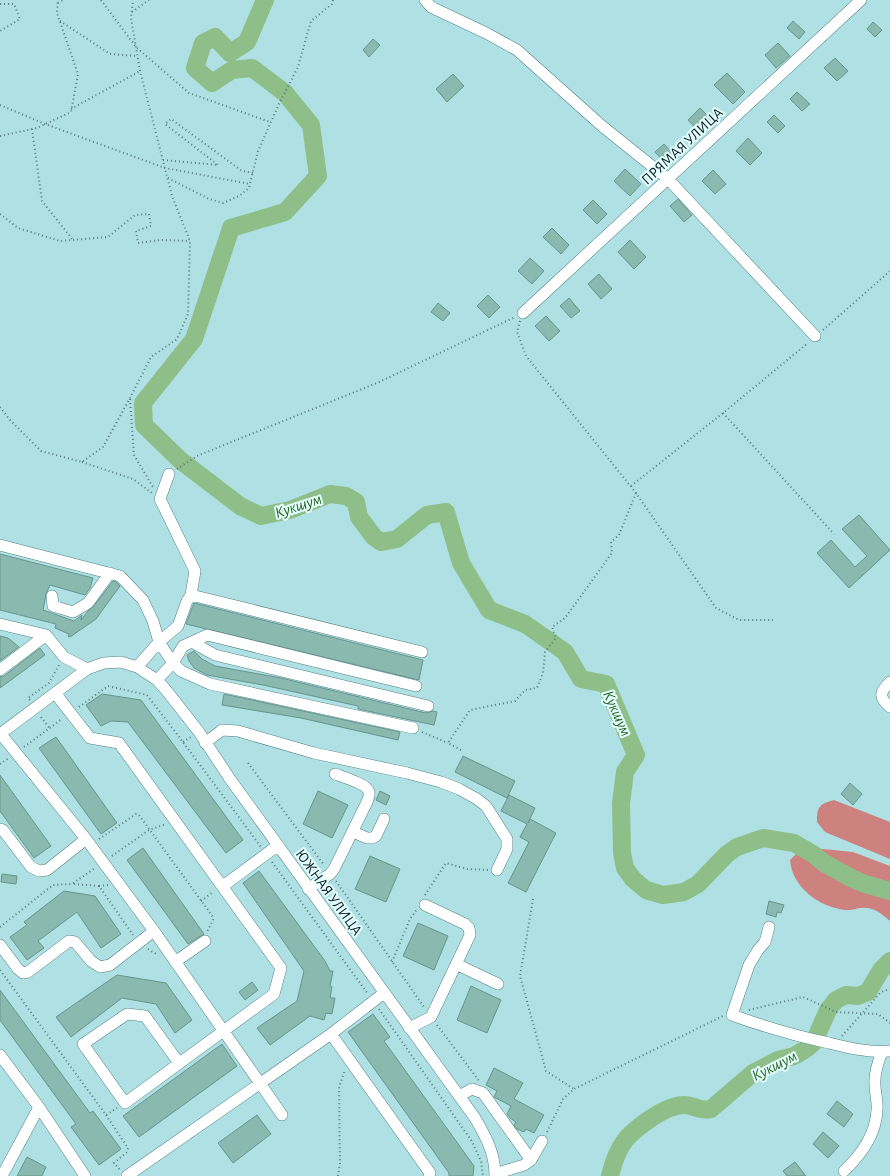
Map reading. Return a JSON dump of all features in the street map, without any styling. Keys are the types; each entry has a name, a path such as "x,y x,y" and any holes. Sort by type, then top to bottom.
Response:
{"street":[{"path":"425,0 431,7 486,33 517,50 602,126 668,179 815,336"},
{"name":"ПРЯМАЯ УЛИЦА","path":"523,313 861,0"},
{"path":"137,667 159,642 178,626 187,601 191,595 195,571 160,498 169,474"},
{"path":"0,545 120,576 143,600 153,621 159,642 173,663 181,671 210,684 413,728"},
{"path":"52,596 53,606 73,612 88,603 110,573"},
{"path":"191,595 422,652"},
{"path":"0,624 46,635 64,657 87,669"},
{"path":"0,670 46,635"},
{"path":"157,680 173,663 183,646 207,635 416,686"},
{"path":"192,642 214,655 428,706"},
{"name":"ЮЖНАЯ УЛИЦА","path":"0,734 87,669 104,663 121,662 137,667 157,680 194,726 277,846 475,1118 488,1140 493,1156 495,1175"},
{"path":"890,682 882,690 881,695 884,702 890,707"},
{"path":"55,693 90,738 119,743 176,820 281,968 274,994 222,1031 180,1063 125,1103 83,1044 127,1014 145,1016 180,1063"},
{"path":"205,743 222,730 238,731 314,753 407,773 441,782 459,789 486,806 507,840 507,849 498,870"},
{"path":"0,734 103,862 154,931 222,1031 282,1115"},
{"path":"308,889 330,874 337,864 370,794 364,786 335,774"},
{"path":"353,832 367,838 372,838 376,836 384,819"},
{"path":"0,829 31,867 39,871 47,870 88,842"},
{"path":"223,886 277,846"},
{"path":"409,1028 431,1017 470,935 469,928 465,924 425,905"},
{"path":"769,927 765,942 749,965 732,1015 804,1038 886,1051 877,1066 874,1083 878,1109 875,1127 869,1141 854,1162 844,1171"},
{"path":"0,945 18,969 23,973 28,972 69,941 75,942 91,961 100,967 110,964 154,931"},
{"path":"175,962 205,941"},
{"path":"456,964 498,984"},
{"path":"124,1174 331,1034 384,993"},
{"path":"331,1034 430,1173 430,1176"},
{"path":"0,1055 39,1107 85,1176"},
{"path":"459,1096 472,1089 483,1093 531,1160"},
{"path":"2,1176 39,1107"},
{"path":"495,1175 524,1165 531,1160 542,1141"}],"path":[{"path":"0,136 32,129 71,112 78,74 57,13 58,2 63,0"},
{"path":"101,0 136,47 190,93 271,122"},
{"path":"82,462 103,447 151,357 177,339 188,314 190,241 172,196 140,71 131,18 133,0"},
{"path":"132,12 149,0"},
{"path":"168,178 209,199 223,203 239,196 250,188 258,151 279,104 298,67 311,21 332,4 333,0"},
{"path":"0,4 14,4 20,19 0,31"},
{"path":"59,21 110,54 138,56"},
{"path":"71,109 140,71"},
{"path":"0,105 46,124 165,168 250,184"},
{"path":"163,160 218,165 166,124 171,119 242,171 253,173"},
{"path":"32,129 42,202 73,240"},
{"path":"0,214 18,228 60,241 108,236 135,215 149,214 150,226 136,231 138,242 160,240 190,241"},
{"path":"631,486 723,413 890,271"},
{"path":"169,474 197,456 377,383 523,313"},
{"path":"523,313 517,332 526,356 631,486 716,608 739,620 773,620"},
{"path":"130,398 134,455 160,498"},
{"path":"0,407 10,420 41,451 82,462 132,479 160,498"},
{"path":"723,413 834,534"},
{"path":"448,743 470,710 515,701 525,690 537,688 543,673 545,652 556,638 552,627 565,618 612,553 610,542 619,535 636,493"},
{"path":"28,698 49,683 64,657"},
{"path":"0,764 108,686 147,695 374,1001 471,1140 481,1162 483,1176"},
{"path":"38,713 50,729"},
{"path":"413,728 461,750"},
{"path":"183,742 194,735"},
{"path":"248,763 330,874 431,1017 480,1080 483,1093"},
{"path":"88,842 136,814 139,815 212,917 213,920 208,928 205,941"},
{"path":"72,884 149,830 176,820"},
{"path":"0,927 53,885 72,884 99,886 138,943 162,958"},
{"path":"201,901 223,886"},
{"path":"533,899 520,976 546,1071 574,1089"},
{"path":"0,970 106,1115 128,1148 127,1152 114,1163 124,1174"},
{"path":"835,1044 881,992 890,989"},
{"path":"542,1141 563,1099 574,1089 720,1017 777,1002 803,997 836,1012 878,1014 890,1023"},
{"path":"338,1176 340,1163 339,1087 349,1058"},
{"path":"106,1115 125,1103"}],"shaded area":[{"path":"834,800 890,822 890,859 825,832 817,822 818,810 825,803"},
{"path":"813,848 853,852 890,866 890,921 873,909 863,908 848,910 835,908 826,905 808,894 796,879 790,860 798,852"}],"building":[{"path":"793,21 805,32 799,39 787,28"},
{"path":"873,22 882,30 875,37 867,29"},
{"path":"373,39 380,45 369,57 363,50"},
{"path":"778,43 790,56 776,68 765,55"},
{"path":"835,58 848,71 837,81 824,68"},
{"path":"727,73 745,92 733,104 714,85"},
{"path":"453,74 464,86 447,102 436,89"},
{"path":"797,92 810,104 802,111 790,99"},
{"path":"700,108 713,121 700,133 688,120"},
{"path":"774,115 785,126 778,133 767,122"},
{"path":"748,138 762,153 750,165 736,151"},
{"path":"664,144 674,155 665,163 655,152"},
{"path":"625,169 641,184 630,196 614,181"},
{"path":"713,170 726,184 715,194 702,181"},
{"path":"678,199 692,215 684,222 670,206"},
{"path":"593,200 607,214 597,224 583,210"},
{"path":"552,228 569,245 561,254 543,237"},
{"path":"630,240 646,257 634,269 618,252"},
{"path":"530,258 544,271 532,284 518,271"},
{"path":"599,274 612,289 601,299 588,284"},
{"path":"488,295 500,307 489,318 477,306"},
{"path":"569,298 580,311 571,318 560,306"},
{"path":"438,303 450,313 443,321 431,312"},
{"path":"546,316 560,331 549,341 535,326"},
{"path":"859,515 890,550 849,588 817,553 831,540 855,567 867,556 842,529"},
{"path":"0,554 93,578 90,588 85,595 50,585 46,594 43,610 74,621 82,615 81,620 113,581 120,586 96,619 70,637 68,636 69,634 55,628 56,624 0,610"},
{"path":"194,603 423,660 419,680 186,624"},
{"path":"0,636 8,638 19,647 0,661"},
{"path":"40,648 45,655 0,688 0,677 4,676"},
{"path":"194,651 202,659 215,666 281,678 426,713 433,711 437,712 434,725 358,709 358,706 263,685 207,675 194,668 189,661 187,655"},
{"path":"102,694 141,700 243,840 226,853 128,722 111,721 101,726 86,705"},
{"path":"224,694 400,732 398,740 301,718 222,705"},
{"path":"56,737 117,823 101,834 39,748"},
{"path":"463,756 515,781 507,798 455,772"},
{"path":"0,775 51,846 34,858 0,811"},
{"path":"850,783 862,794 853,805 841,794"},
{"path":"318,791 348,805 332,838 303,824"},
{"path":"380,791 390,796 386,805 376,800"},
{"path":"509,795 535,808 528,823 530,819 556,833 526,892 508,883 529,842 520,837 527,824 501,811"},
{"path":"143,848 204,934 188,944 127,860"},
{"path":"370,856 400,869 386,902 355,889"},
{"path":"259,871 325,961 330,971 333,971 330,986 332,987 330,998 335,998 332,1014 326,1013 324,1020 310,1016 270,1045 257,1028 297,1001 304,971 243,883"},
{"path":"2,874 17,876 16,884 1,882"},
{"path":"64,891 95,896 121,934 101,948 77,912 38,941 44,948 27,960 10,937 27,925 24,922"},
{"path":"769,901 784,905 781,913 777,912 776,917 766,914"},
{"path":"418,923 448,936 434,970 403,956"},
{"path":"117,975 166,983 192,1020 175,1033 156,1004 122,998 71,1037 56,1017"},
{"path":"252,982 258,990 245,1000 239,992"},
{"path":"471,986 501,1000 487,1033 457,1020"},
{"path":"0,990 90,1113 93,1111 121,1149 99,1165 71,1127 76,1124 0,1020"},
{"path":"373,1014 390,1037 384,1041 474,1166 473,1176 449,1176 449,1173 348,1032"},
{"path":"222,1044 237,1066 139,1137 123,1116"},
{"path":"494,1068 523,1083 514,1099 544,1115 534,1133 526,1129 524,1132 517,1129 514,1125 516,1122 507,1114 511,1106 494,1097 497,1091 486,1085"},
{"path":"837,1101 853,1114 844,1127 827,1114"},
{"path":"257,1115 271,1134 233,1163 218,1143"},
{"path":"823,1132 839,1146 828,1158 813,1144"},
{"path":"27,1157 46,1167 42,1176 17,1176"},
{"path":"795,1162 806,1176 787,1176 783,1171"}],"waterway":[{"name":"Кукшум","path":"265,0 247,42 230,53 215,37 203,43 195,68 212,83 232,70 252,68 285,93 311,125 318,176 285,212 231,228 194,339 143,403 144,425 180,460 240,506 261,516 290,510 330,494 346,496 356,502 359,517 374,537 381,542 397,539 427,515 446,512 461,563 489,610 525,624 565,652 581,679 606,684 636,755 625,772 621,803 622,853 625,868 633,879 646,890 663,895 684,892 698,884 727,854 737,847 763,838 794,843 813,854 824,863 853,879 890,891"},
{"name":"Кукшум","path":"610,1176 616,1156 623,1143 631,1134 645,1123 661,1112 677,1106 688,1105 703,1110 711,1109 753,1073 778,1060 794,1056 806,1049 814,1042 828,1010 836,1000 846,995 858,996 868,992 881,970 890,961"}]}
